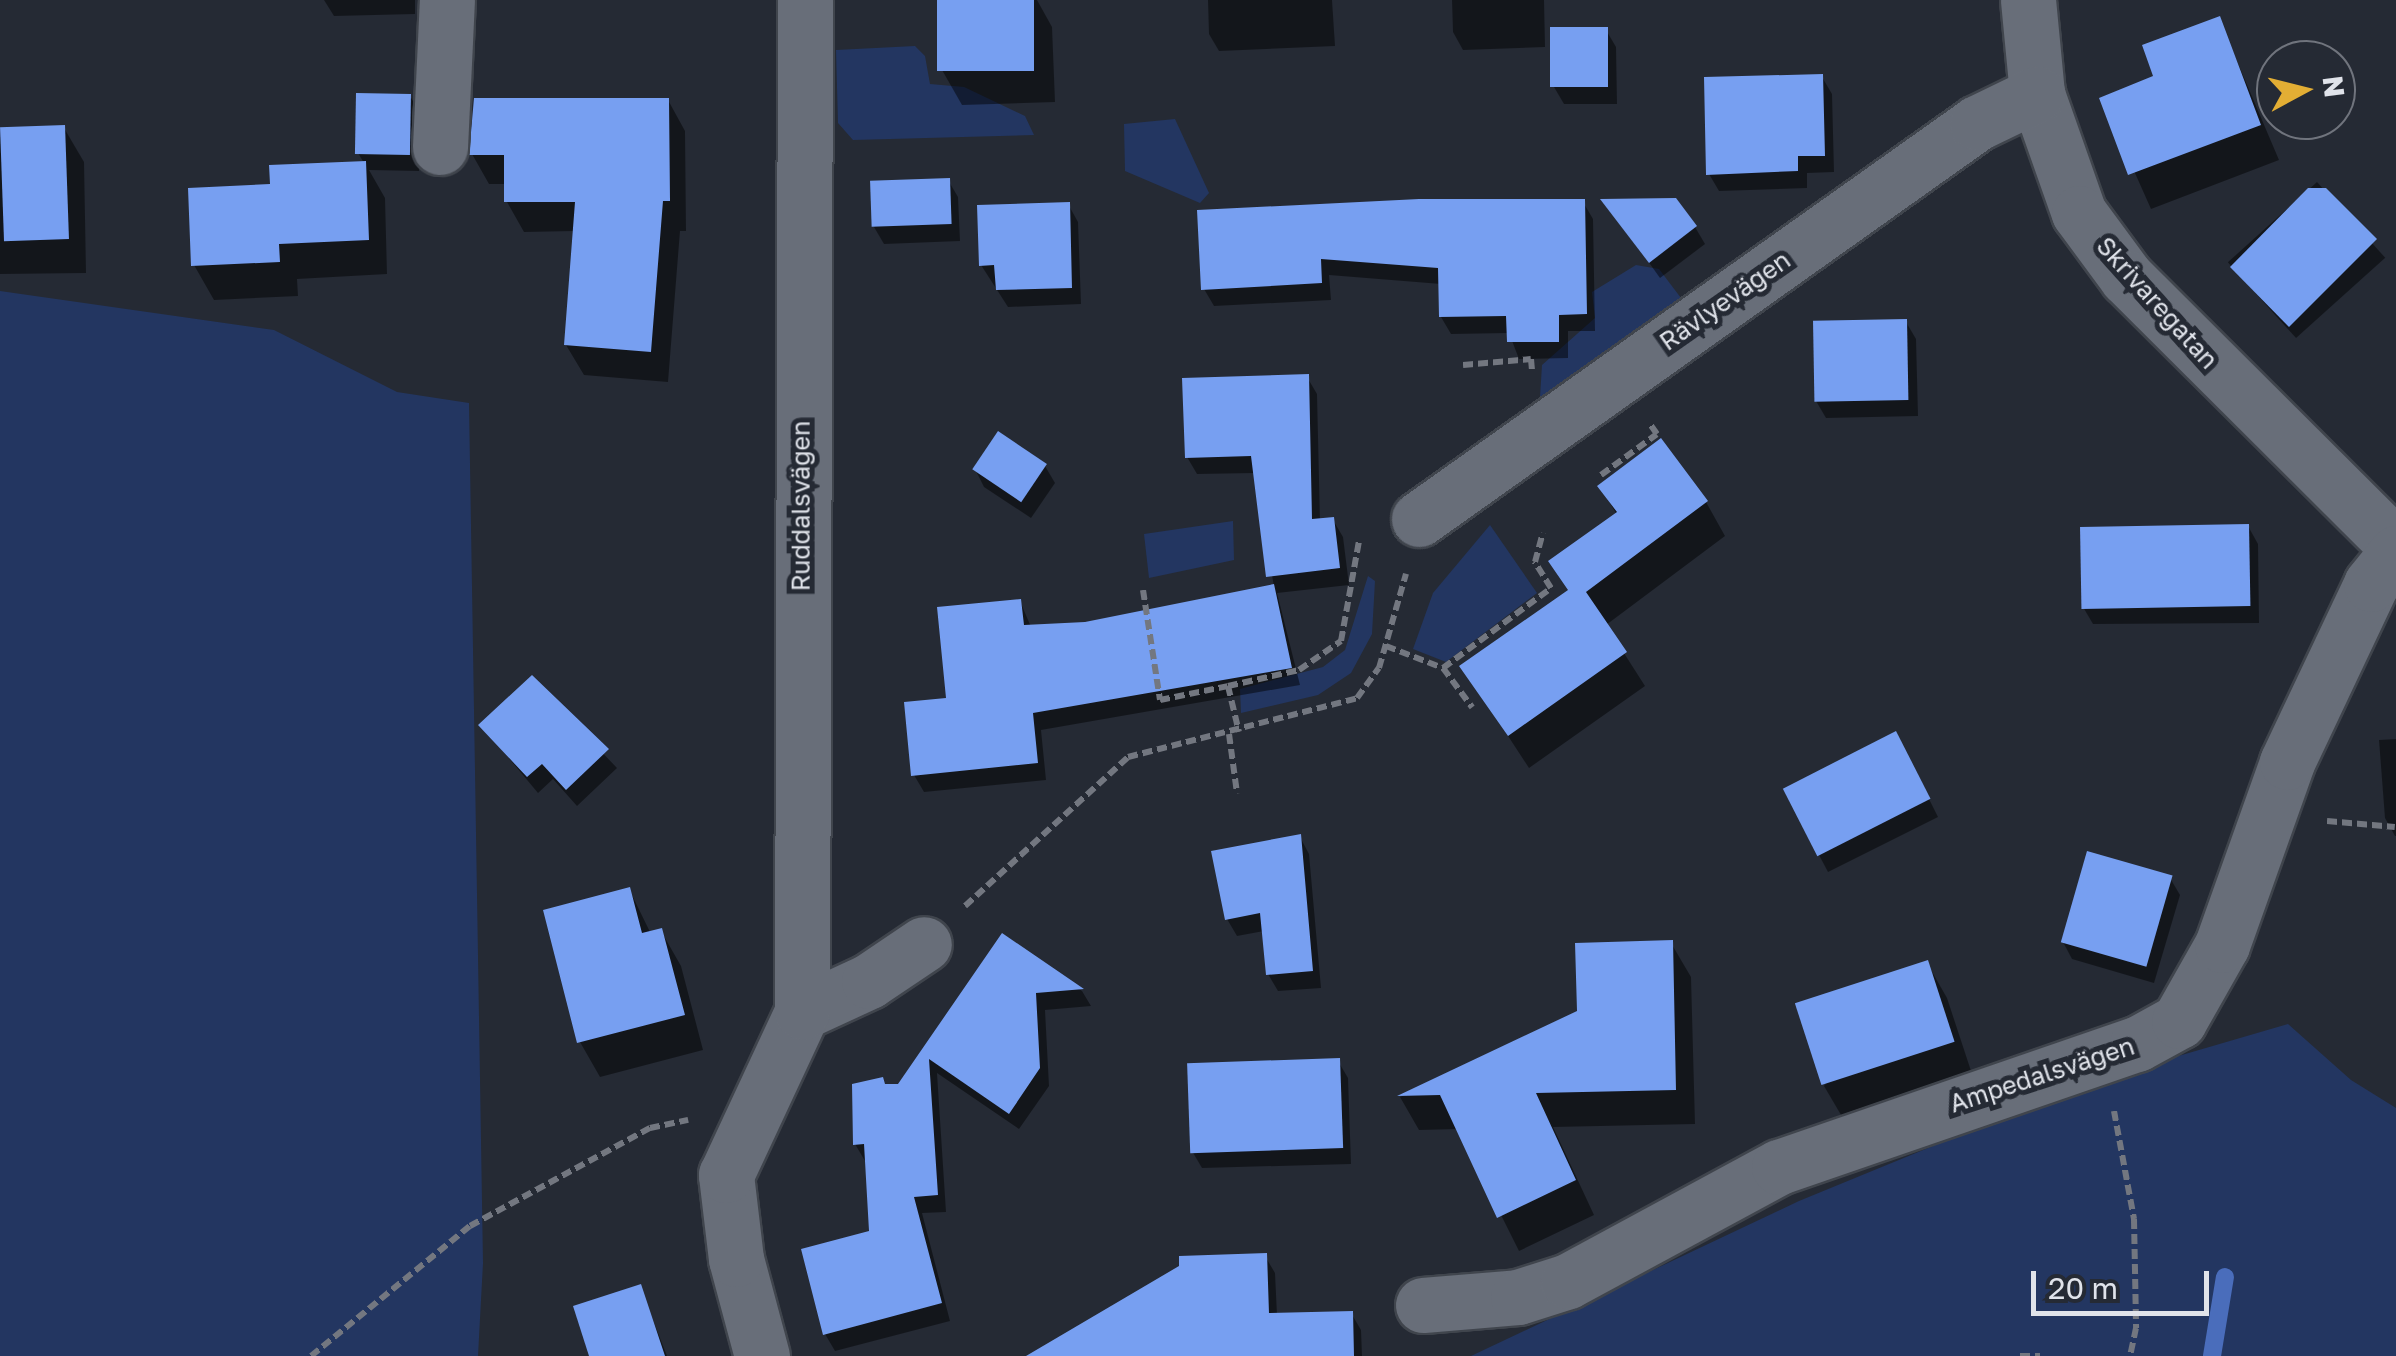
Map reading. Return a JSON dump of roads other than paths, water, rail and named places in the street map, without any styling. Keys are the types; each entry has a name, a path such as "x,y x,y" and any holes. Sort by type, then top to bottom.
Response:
{"street":[{"path":"440,147 446,0"},
{"name":"Ruddalsvägen","path":"802,1012 805,0"},
{"name":"Skrivaregatan","path":"2028,0 2037,94 2058,167 2079,213 2127,278 2396,550"},
{"name":"Rävlyevägen","path":"1419,519 1977,122 2037,94"},
{"name":"Ampedalsvägen","path":"1423,1305 1540,1291 1823,1148 2104,1056 2179,1021 2203,988 2269,801 2370,584 2396,550"},
{"path":"762,1356 726,1195 726,1175 753,1109 802,1012 868,981 924,944"}],"waterway":[{"path":"2212,1356 2225,1277"}]}
